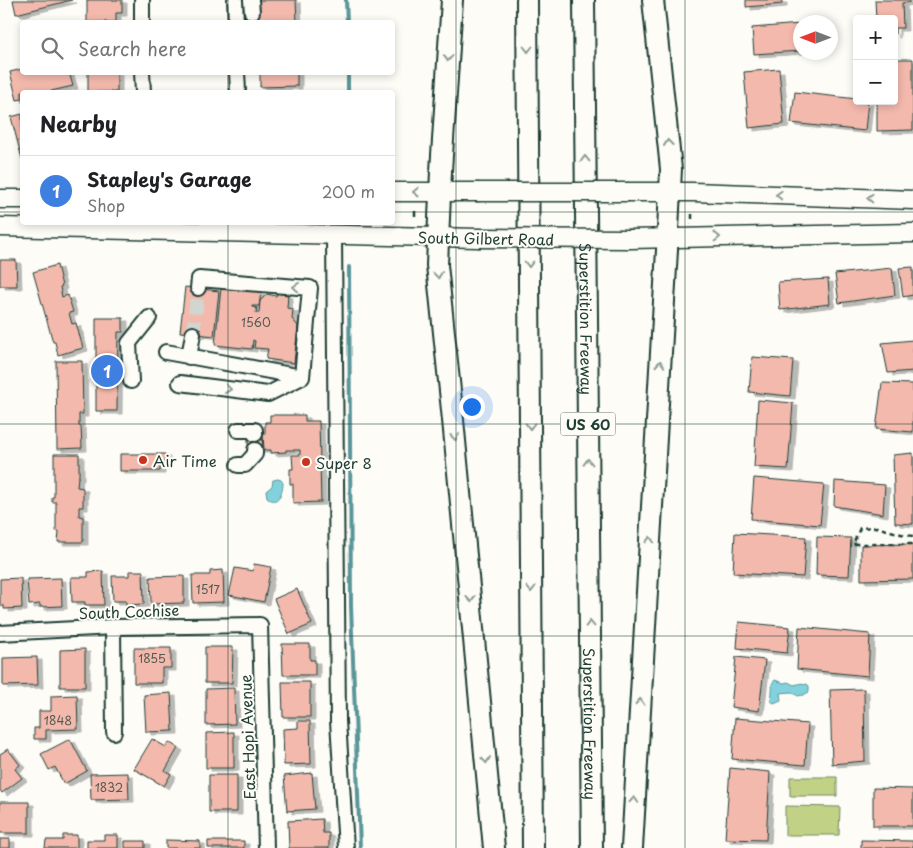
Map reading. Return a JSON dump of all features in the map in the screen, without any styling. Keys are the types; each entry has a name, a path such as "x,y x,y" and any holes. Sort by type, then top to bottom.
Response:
{"highway":[{"path":"452,0 437,265 494,848"},
{"path":"527,0 533,848"},
{"name":"Superstition Freeway","path":"584,0 592,848"},
{"path":"632,848 671,169 653,0"}],"main road":[{"path":"395,192 670,192 913,200"},
{"path":"0,199 20,199"},
{"name":"South Gilbert Road","path":"0,227 438,238 630,239 913,233"}],"street":[{"path":"142,0 142,20"},
{"path":"235,0 236,20"},
{"path":"142,75 143,90"},
{"path":"237,75 238,90"},
{"path":"334,235 338,722 346,848"},
{"path":"198,288 199,279 310,288 302,377"},
{"path":"131,382 129,344 149,318"},
{"path":"189,356 193,334"},
{"path":"166,352 302,377"},
{"path":"180,383 268,394 302,377"},
{"path":"238,430 254,430 255,434"},
{"path":"238,465 245,465 255,454 255,450"},
{"name":"South Cochise","path":"0,632 112,627 260,625"},
{"name":"East Hopi Avenue","path":"260,625 266,848"},
{"path":"112,627 114,732"}],"path":[{"path":"415,216 416,203"},
{"path":"692,214 692,228"},
{"path":"913,536 876,527 860,528 853,544 913,544"}],"green space":[{"path":"790,777 837,777 837,796 790,796"},
{"path":"785,806 840,807 839,835 785,835"}],"water":[{"path":"278,479 283,483 282,491 279,498 271,500 267,497 266,491 272,486 273,480"},
{"path":"775,680 794,685 807,684 809,692 798,696 792,692 780,693 781,700 774,703 771,700 772,684"}],"building":[{"path":"13,0 72,0 16,14"},
{"path":"87,0 122,0 122,13 116,13 116,20 87,20"},
{"path":"259,0 296,0 297,20 241,20 241,12 260,12"},
{"path":"746,0 782,0 782,4 746,7"},
{"path":"875,0 910,0 910,2 902,3 903,28 898,28 898,15 876,15"},
{"path":"793,25 793,51 754,54 752,28"},
{"path":"898,59 913,59 913,130 877,131 877,105 898,105"},
{"path":"779,69 784,124 749,128 744,72"},
{"path":"20,70 20,75 70,75 73,86 56,90 20,90 20,99 17,100 10,72"},
{"path":"88,75 117,75 117,90 88,90"},
{"path":"260,75 297,75 297,86 260,87"},
{"path":"795,92 853,99 853,105 868,105 865,131 791,123"},
{"path":"20,115 20,151 11,117"},
{"path":"0,260 16,260 17,286 0,286"},
{"path":"57,265 62,286 60,287 62,297 68,295 73,312 69,313 72,324 76,323 83,348 58,355 33,272"},
{"path":"913,267 913,295 903,297 899,268"},
{"path":"892,268 895,295 839,303 835,274"},
{"path":"828,279 830,304 780,310 778,282"},
{"path":"185,287 219,291 214,336 180,332"},
{"path":"228,287 261,292 259,306 252,306 257,308 256,313 259,313 260,301 267,294 276,296 277,293 288,295 287,308 293,309 292,319 298,326 294,363 266,359 268,349 254,348 255,341 253,340 252,349 215,345 221,288"},
{"path":"96,318 123,318 123,332 118,332 117,411 96,411"},
{"path":"913,340 913,371 888,373 882,343"},
{"path":"752,357 793,360 790,396 749,392"},
{"path":"56,361 82,361 83,414 79,414 79,426 81,426 82,448 57,449"},
{"path":"882,383 913,384 913,432 876,429"},
{"path":"758,400 793,403 788,469 754,467"},
{"name":"Super 8","path":"270,415 305,415 305,421 319,421 321,502 293,503 293,484 290,484 290,469 293,469 292,455 300,455 300,450 271,453 271,450 264,450 263,434 265,434 265,422 270,422"},
{"path":"248,434 262,434 263,450 248,450"},
{"path":"913,453 913,524 895,523 893,455"},
{"path":"54,454 79,454 77,487 83,488 83,507 79,507 79,516 83,517 83,542 58,542 59,531 56,531 56,502 52,502 52,497 54,497"},
{"name":"Air Time","path":"120,454 165,454 165,466 160,466 160,471 120,471"},
{"path":"754,478 824,484 820,525 751,519"},
{"path":"835,481 885,485 883,514 834,506"},
{"path":"735,533 806,537 803,577 733,573"},
{"path":"817,537 851,538 849,576 816,575"},
{"path":"913,544 913,579 861,580 861,545"},
{"path":"254,564 271,567 264,602 229,595 235,568 253,571"},
{"path":"223,570 224,602 193,603 192,575 210,575 210,571"},
{"path":"103,571 104,605 85,605 85,602 72,602 71,577 88,577 88,572"},
{"path":"129,571 143,571 144,604 126,605 126,601 113,601 112,576 129,576"},
{"path":"184,576 184,603 151,604 150,577"},
{"path":"21,578 22,608 4,609 4,606 0,606 0,579"},
{"path":"61,578 62,606 40,607 40,604 29,605 27,579"},
{"path":"297,589 312,624 289,634 274,599"},
{"path":"739,622 790,627 787,653 737,648"},
{"path":"799,627 870,634 868,676 797,669"},
{"path":"282,644 310,644 310,660 315,660 315,675 283,675"},
{"path":"205,647 233,647 232,683 205,683"},
{"path":"134,648 171,648 171,668 162,668 162,683 134,683"},
{"path":"85,649 85,687 60,687 60,650"},
{"path":"37,657 38,685 3,686 3,658"},
{"path":"736,657 765,660 759,711 731,707"},
{"path":"282,682 310,682 310,717 283,717"},
{"path":"234,688 235,724 206,725 206,689"},
{"path":"864,689 865,761 832,764 830,690"},
{"path":"171,693 173,731 146,732 144,695"},
{"path":"77,695 78,729 46,730 46,739 34,739 34,728 39,728 39,711 51,711 51,696"},
{"path":"735,718 808,724 805,765 732,759"},
{"path":"298,721 310,721 311,764 284,765 283,729 298,728"},
{"path":"234,732 234,768 206,768 206,733"},
{"path":"70,739 87,771 64,784 55,767 49,770 41,754"},
{"path":"152,739 166,747 169,742 178,748 165,771 171,774 164,786 134,769"},
{"path":"8,749 20,765 15,769 22,778 2,793 0,790 0,754"},
{"path":"730,768 770,772 766,840 725,839"},
{"path":"128,773 129,799 91,800 90,774"},
{"path":"312,773 315,809 287,811 284,776"},
{"path":"209,775 237,775 237,812 209,812"},
{"path":"873,788 913,789 913,826 873,826"},
{"path":"0,802 29,802 29,833 0,833"},
{"path":"322,819 323,833 329,833 329,848 289,848 288,821"},
{"path":"63,835 77,835 77,848 45,848 46,840 63,840"},
{"path":"104,835 118,835 118,848 87,848 87,840 104,840"},
{"path":"0,839 10,839 10,848 0,848"},
{"path":"166,840 200,841 200,848 166,848"},
{"path":"861,840 913,841 913,848 861,848"},
{"path":"125,841 145,841 145,848 125,848"},
{"path":"208,841 244,841 244,848 208,848"}],"waterway":[{"path":"346,0 347,20"},
{"path":"348,75 348,90"},
{"path":"349,267 351,606 360,848"}],"tunnel":[{"path":"193,334 198,288"}],"place":[{"name":"Stapley's Garage","path":"107,371"},
{"name":"Air Time","path":"143,460"},
{"name":"Super 8","path":"306,462"}]}
